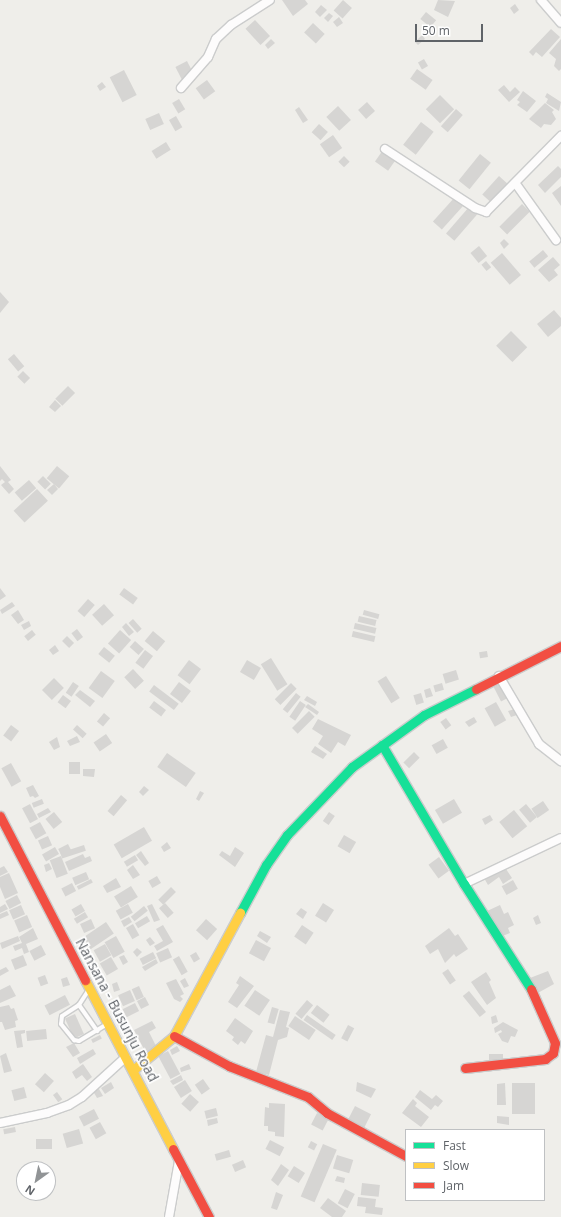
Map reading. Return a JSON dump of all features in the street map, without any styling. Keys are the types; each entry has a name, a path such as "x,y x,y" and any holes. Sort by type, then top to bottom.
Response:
{"street":[{"path":"181,88 208,57 216,39 231,25 270,0"},
{"path":"541,0 561,23"},
{"path":"385,149 481,212 491,210 561,136"},
{"path":"516,184 556,240"},
{"path":"133,1070 161,1049 174,1036 266,865 288,835 327,791 352,767 424,715 498,676 561,646"},
{"path":"498,676 539,744 561,761"},
{"path":"382,745 464,884 516,968 527,980 555,1043 553,1053 545,1059 465,1068"},
{"name":"Nansana - Busunju Road","path":"0,816 209,1217"},
{"path":"464,884 561,838"},
{"path":"174,1036 229,1066 308,1097 328,1113 405,1155"},
{"path":"0,1123 46,1113 68,1105 82,1097 126,1057"},
{"path":"169,1217 179,1161"}],"lane":[{"path":"89,987 79,1004 62,1016 61,1024 74,1040 84,1040 108,1024"},
{"path":"79,1004 97,1031"}],"building":[{"path":"282,0 305,0 308,4 293,16"},
{"path":"343,0 352,8 343,18 334,10"},
{"path":"438,0 455,1 448,17 434,10"},
{"path":"515,4 519,10 514,14 510,8"},
{"path":"321,5 327,10 320,17 315,12"},
{"path":"426,12 436,20 430,27 420,19"},
{"path":"329,13 333,16 328,22 324,18"},
{"path":"339,17 343,23 337,27 333,22"},
{"path":"255,20 270,36 260,45 245,29"},
{"path":"313,23 325,34 316,43 304,33"},
{"path":"551,29 560,37 542,57 536,52 533,56 529,52"},
{"path":"422,35 425,39 418,45 415,42"},
{"path":"271,39 275,43 268,49 265,45"},
{"path":"561,39 561,69 559,71 554,66 556,59 549,53"},
{"path":"424,59 428,66 422,69 418,62"},
{"path":"187,61 194,75 183,81 175,67"},
{"path":"417,69 433,80 426,90 410,79"},
{"path":"124,70 137,95 122,102 110,77"},
{"path":"207,80 215,91 204,100 196,88"},
{"path":"102,82 106,87 100,91 97,86"},
{"path":"504,85 510,92 515,87 520,92 509,102 498,90"},
{"path":"523,91 536,101 527,112 517,105 520,102 517,100"},
{"path":"547,93 561,102 559,111 546,103 548,99 545,97"},
{"path":"440,95 454,109 440,123 426,109"},
{"path":"179,99 185,109 178,113 172,103"},
{"path":"367,102 375,111 366,119 358,110"},
{"path":"545,103 554,110 552,112 556,119 551,125 544,124 541,128 529,119"},
{"path":"338,106 351,120 339,131 326,117"},
{"path":"299,107 308,120 303,123 295,110"},
{"path":"456,109 463,115 448,132 441,126"},
{"path":"159,113 164,124 150,130 145,119"},
{"path":"176,116 182,127 175,131 169,120"},
{"path":"421,122 434,132 416,155 403,145"},
{"path":"319,124 328,132 321,140 312,132"},
{"path":"333,135 342,148 329,157 320,144"},
{"path":"166,142 171,150 156,159 152,151"},
{"path":"383,150 396,159 388,171 375,161"},
{"path":"480,154 491,163 469,189 459,180"},
{"path":"344,156 350,162 344,167 338,162"},
{"path":"558,166 561,169 561,177 545,193 538,185"},
{"path":"499,176 509,185 492,203 482,195"},
{"path":"561,186 561,206 552,193"},
{"path":"455,197 464,205 442,230 433,222"},
{"path":"522,204 530,212 507,234 499,227"},
{"path":"469,207 477,214 454,241 446,233"},
{"path":"504,239 509,244 504,249 500,243"},
{"path":"479,246 487,256 479,263 470,253"},
{"path":"543,250 548,256 534,268 529,262"},
{"path":"502,253 521,275 510,285 491,263"},
{"path":"553,257 560,265 554,270 558,275 549,282 538,270"},
{"path":"486,261 491,267 487,271 481,265"},
{"path":"0,292 9,302 0,313"},
{"path":"554,310 561,318 561,326 548,337 537,324"},
{"path":"511,331 527,347 512,362 496,346"},
{"path":"14,354 24,366 18,371 8,359"},
{"path":"23,371 30,378 24,384 17,377"},
{"path":"68,386 75,393 62,406 55,399"},
{"path":"55,400 61,406 55,412 49,407"},
{"path":"0,466 11,480 8,482 14,489 9,494 1,485 5,482 2,479 0,481"},
{"path":"57,466 69,476 59,489 47,478"},
{"path":"43,476 51,484 45,489 37,482"},
{"path":"29,480 36,488 22,501 15,492"},
{"path":"54,484 58,489 52,495 47,490"},
{"path":"37,489 48,501 25,523 14,511"},
{"path":"0,588 6,596 0,600"},
{"path":"124,588 138,598 133,604 119,594"},
{"path":"88,599 95,605 84,617 78,611"},
{"path":"12,602 15,606 2,614 0,610"},
{"path":"104,604 114,615 102,626 92,615"},
{"path":"18,610 24,620 18,624 11,615"},
{"path":"364,610 379,614 378,619 363,615"},
{"path":"359,616 377,620 375,626 358,622"},
{"path":"133,619 142,629 137,633 129,623"},
{"path":"29,621 31,626 24,630 21,625"},
{"path":"126,623 134,632 129,636 122,627"},
{"path":"355,623 376,628 375,634 354,629"},
{"path":"77,629 83,637 77,641 71,633"},
{"path":"32,630 36,635 28,641 24,636"},
{"path":"120,630 131,640 119,653 108,643"},
{"path":"153,631 165,641 157,651 145,641"},
{"path":"353,631 375,636 374,642 352,637"},
{"path":"67,636 74,643 69,648 62,641"},
{"path":"135,641 144,649 139,655 130,647"},
{"path":"55,645 59,651 53,655 49,650"},
{"path":"104,647 115,656 109,663 98,654"},
{"path":"145,650 153,656 143,669 135,663"},
{"path":"487,651 488,657 480,658 479,652"},
{"path":"271,658 287,684 277,691 261,664"},
{"path":"189,660 201,669 190,684 178,675"},
{"path":"247,660 261,668 254,680 240,672"},
{"path":"133,669 144,681 135,689 124,677"},
{"path":"456,670 459,680 446,684 443,674"},
{"path":"101,671 115,681 102,698 89,688"},
{"path":"386,676 400,698 391,703 378,681"},
{"path":"54,678 64,688 52,700 42,690"},
{"path":"73,682 79,686 72,697 66,693"},
{"path":"179,682 191,691 182,703 170,694"},
{"path":"291,683 297,689 280,705 275,699"},
{"path":"442,683 444,690 435,692 433,685"},
{"path":"500,684 507,698 501,701 494,687"},
{"path":"154,685 179,704 174,710 149,691"},
{"path":"430,688 433,696 426,698 424,690"},
{"path":"80,690 95,701 90,707 75,695"},
{"path":"296,693 301,697 287,713 283,709"},
{"path":"421,693 424,703 416,705 413,695"},
{"path":"63,695 71,701 66,708 58,702"},
{"path":"307,696 317,702 315,706 304,700"},
{"path":"154,701 166,710 161,716 149,707"},
{"path":"300,701 306,705 295,721 289,717"},
{"path":"496,702 506,720 495,727 485,708"},
{"path":"308,704 319,712 317,715 305,707"},
{"path":"515,709 517,715 511,717 508,711"},
{"path":"309,711 315,717 298,734 292,728"},
{"path":"104,713 110,718 103,727 97,721"},
{"path":"474,717 477,722 469,727 465,722"},
{"path":"446,718 451,725 446,729 440,722"},
{"path":"318,719 351,735 345,746 338,742 331,753 318,744 323,736 312,729"},
{"path":"11,725 19,731 11,741 3,735"},
{"path":"77,725 87,734 83,738 73,729"},
{"path":"106,734 112,743 100,752 94,742"},
{"path":"77,736 80,742 70,746 67,741"},
{"path":"57,737 60,747 54,750 49,742"},
{"path":"443,739 448,748 436,754 432,745"},
{"path":"315,746 327,754 323,759 311,752"},
{"path":"414,752 420,758 409,768 403,763"},
{"path":"167,753 196,773 186,787 157,767"},
{"path":"69,762 80,762 80,774 69,774"},
{"path":"11,763 21,781 12,787 1,768"},
{"path":"83,769 95,769 94,777 83,776"},
{"path":"33,785 39,796 35,798 33,796 30,797 26,788"},
{"path":"144,786 149,790 143,796 139,792"},
{"path":"200,791 204,793 199,801 196,799"},
{"path":"121,795 127,800 114,816 108,811"},
{"path":"42,799 44,804 34,808 32,803"},
{"path":"454,799 462,813 443,824 435,810"},
{"path":"543,801 549,810 538,818 531,809"},
{"path":"30,804 38,819 30,823 22,808"},
{"path":"526,804 537,817 530,823 519,810"},
{"path":"48,808 51,812 39,818 37,814"},
{"path":"514,810 527,826 512,838 499,822"},
{"path":"54,812 62,822 54,829 45,819"},
{"path":"329,812 335,816 329,825 323,821"},
{"path":"490,815 493,820 485,825 482,819"},
{"path":"40,822 46,833 36,839 30,828"},
{"path":"144,827 152,841 122,858 114,844"},
{"path":"344,835 356,842 350,853 338,846"},
{"path":"48,836 52,845 42,850 38,840"},
{"path":"167,842 171,848 164,852 161,847"},
{"path":"68,844 71,850 61,855 58,849"},
{"path":"84,845 86,851 62,858 60,853"},
{"path":"55,847 59,854 46,861 42,854"},
{"path":"235,847 244,853 235,867 219,855 222,851 230,856"},
{"path":"141,851 149,863 145,866 136,855"},
{"path":"83,854 85,858 90,856 92,861 69,871 65,862"},
{"path":"135,855 138,860 127,867 124,862"},
{"path":"61,856 68,874 57,878 50,860"},
{"path":"439,857 449,871 438,878 428,865"},
{"path":"49,863 52,869 46,872 44,865"},
{"path":"133,865 140,875 133,879 127,870"},
{"path":"4,866 8,872 0,876 0,868"},
{"path":"504,866 512,878 503,884 499,877 488,885 484,878"},
{"path":"86,872 89,879 75,885 72,878"},
{"path":"9,873 18,893 5,899 0,887 0,877"},
{"path":"157,876 161,883 152,888 148,881"},
{"path":"116,878 121,887 107,893 103,886"},
{"path":"91,879 93,883 79,890 77,886"},
{"path":"513,880 518,889 506,895 502,886"},
{"path":"72,883 76,891 65,896 61,888"},
{"path":"131,886 138,897 121,908 114,897"},
{"path":"171,887 176,892 163,905 158,900"},
{"path":"17,895 21,903 10,909 5,901"},
{"path":"165,903 174,913 168,918 159,908"},
{"path":"323,903 334,910 326,923 315,916"},
{"path":"5,904 8,909 0,913 0,907"},
{"path":"81,904 85,911 75,916 71,910"},
{"path":"128,904 133,913 121,920 116,911"},
{"path":"152,904 160,920 154,922 147,906"},
{"path":"21,905 25,914 13,919 9,910"},
{"path":"500,905 504,914 508,912 514,925 508,928 510,933 500,937 485,912"},
{"path":"144,906 148,911 135,921 131,917"},
{"path":"301,908 307,912 303,919 296,914"},
{"path":"7,911 9,915 0,919 0,914"},
{"path":"85,912 88,917 77,924 74,919"},
{"path":"27,915 32,927 19,932 14,920"},
{"path":"538,915 541,923 536,925 533,918"},
{"path":"147,916 150,921 138,928 135,923"},
{"path":"129,917 132,922 124,927 121,921"},
{"path":"91,919 95,928 84,933 80,924"},
{"path":"206,919 217,929 207,940 196,930"},
{"path":"106,922 114,934 91,949 83,938"},
{"path":"133,924 139,935 132,939 126,928"},
{"path":"163,925 173,942 157,951 154,946 163,941 156,929"},
{"path":"302,925 314,933 306,944 294,937"},
{"path":"33,928 38,939 26,944 29,952 24,954 22,948 15,951 13,946 22,943 19,937"},
{"path":"449,928 455,936 458,934 468,949 456,957 454,954 445,963 438,949 430,954 425,946"},
{"path":"260,931 271,937 267,943 257,936"},
{"path":"18,936 20,941 2,949 0,943"},
{"path":"116,936 125,952 113,958 105,942"},
{"path":"150,937 155,943 150,946 146,940"},
{"path":"256,940 271,948 264,961 249,953"},
{"path":"105,944 111,955 100,962 94,950"},
{"path":"41,945 46,955 34,961 29,951"},
{"path":"137,948 142,952 137,957 133,952"},
{"path":"168,948 172,957 160,962 156,953"},
{"path":"153,952 156,958 143,965 140,959"},
{"path":"196,952 200,959 194,962 190,956"},
{"path":"23,955 27,965 15,970 11,960"},
{"path":"124,955 128,962 123,965 119,957"},
{"path":"179,956 188,972 182,975 173,959"},
{"path":"111,957 118,969 107,976 100,964"},
{"path":"156,959 158,963 145,971 142,967"},
{"path":"6,967 9,971 0,976 0,970"},
{"path":"448,969 456,981 450,985 442,973"},
{"path":"548,971 554,984 536,994 530,978"},
{"path":"486,972 491,980 489,982 496,998 487,1005 471,982"},
{"path":"45,975 48,983 41,986 38,978"},
{"path":"240,976 254,986 237,1008 228,1002 239,985 236,983"},
{"path":"67,977 70,985 63,987 61,979"},
{"path":"185,978 189,986 184,988 180,981"},
{"path":"176,979 184,994 180,996 183,999 180,1002 174,999 166,983"},
{"path":"117,982 120,990 114,992 112,984"},
{"path":"10,985 16,996 0,1003 0,990"},
{"path":"139,986 144,997 137,1000 132,989"},
{"path":"130,990 135,1001 123,1006 118,995"},
{"path":"255,990 270,1000 259,1016 244,1006"},
{"path":"469,991 486,1012 480,1017 463,996"},
{"path":"65,995 70,1005 50,1015 45,1005"},
{"path":"145,997 149,1005 141,1009 137,1001"},
{"path":"307,1000 313,1005 302,1019 295,1014"},
{"path":"135,1003 139,1011 127,1017 123,1009"},
{"path":"9,1005 11,1009 14,1008 18,1020 15,1021 16,1027 5,1030 2,1022 0,1022 0,1007"},
{"path":"317,1005 330,1015 323,1023 311,1013"},
{"path":"272,1007 279,1009 274,1024 268,1022"},
{"path":"280,1010 290,1012 286,1027 289,1028 287,1037 278,1040 269,1075 256,1072 266,1035 273,1037"},
{"path":"75,1014 84,1034 74,1039 65,1018"},
{"path":"307,1015 336,1035 332,1040 304,1020"},
{"path":"496,1015 498,1022 492,1024 491,1017"},
{"path":"295,1016 316,1030 309,1040 288,1026"},
{"path":"235,1018 253,1031 245,1044 241,1041 238,1045 232,1040 234,1037 226,1031"},
{"path":"152,1021 156,1028 149,1032 159,1052 148,1057 134,1030"},
{"path":"503,1022 518,1030 515,1037 511,1036 508,1043 502,1041 498,1034 502,1032 501,1030 495,1033 494,1028"},
{"path":"348,1025 354,1028 347,1042 341,1038"},
{"path":"46,1029 47,1039 27,1041 26,1031"},
{"path":"25,1030 25,1033 21,1034 23,1047 17,1048 14,1031"},
{"path":"100,1035 102,1039 93,1043 91,1040"},
{"path":"74,1043 80,1053 73,1057 66,1047"},
{"path":"177,1046 180,1051 172,1055 170,1050"},
{"path":"93,1049 96,1054 80,1064 77,1058"},
{"path":"168,1051 180,1074 170,1079 158,1056"},
{"path":"6,1053 12,1071 4,1073 0,1056"},
{"path":"489,1054 503,1054 503,1060 489,1060"},
{"path":"83,1064 92,1077 87,1081 82,1075 76,1079 72,1072"},
{"path":"189,1064 191,1069 181,1072 180,1068"},
{"path":"45,1073 54,1081 44,1092 35,1084"},
{"path":"181,1075 183,1080 173,1085 170,1081"},
{"path":"203,1079 210,1089 202,1095 195,1085"},
{"path":"185,1080 192,1091 181,1098 174,1087"},
{"path":"111,1082 114,1088 105,1094 101,1088"},
{"path":"357,1082 376,1089 371,1098 356,1091"},
{"path":"505,1083 506,1105 497,1105 497,1084"},
{"path":"512,1083 535,1083 535,1114 512,1114"},
{"path":"24,1087 27,1098 14,1101 11,1090"},
{"path":"99,1089 103,1096 97,1098 93,1091"},
{"path":"420,1090 432,1099 436,1095 443,1101 438,1107 435,1105 431,1110 415,1097"},
{"path":"57,1092 62,1099 58,1102 53,1095"},
{"path":"190,1094 199,1102 190,1112 181,1104"},
{"path":"413,1099 417,1103 415,1106 429,1117 421,1127 402,1113"},
{"path":"269,1103 285,1104 284,1137 275,1136 275,1132 268,1131 268,1126 264,1126 265,1107 269,1108"},
{"path":"355,1106 371,1114 364,1128 348,1120"},
{"path":"216,1108 218,1116 206,1119 204,1111"},
{"path":"94,1109 99,1119 84,1127 79,1117"},
{"path":"317,1113 329,1119 323,1130 311,1125"},
{"path":"497,1116 509,1117 509,1125 497,1123"},
{"path":"217,1118 218,1123 208,1126 207,1120"},
{"path":"100,1122 106,1133 96,1139 90,1128"},
{"path":"15,1127 16,1132 4,1134 3,1129"},
{"path":"79,1129 83,1143 67,1148 63,1134"},
{"path":"36,1139 52,1139 52,1149 36,1149"},
{"path":"270,1140 284,1147 280,1156 265,1149"},
{"path":"311,1141 317,1144 314,1150 308,1147"},
{"path":"323,1144 337,1150 315,1202 301,1196"},
{"path":"229,1150 231,1157 217,1161 215,1154"},
{"path":"337,1155 353,1160 349,1173 333,1168"},
{"path":"243,1160 246,1167 235,1172 232,1165"},
{"path":"281,1164 289,1170 278,1186 271,1180"},
{"path":"294,1166 305,1173 299,1183 288,1176"},
{"path":"337,1176 345,1178 344,1183 335,1181"},
{"path":"362,1183 380,1185 379,1197 361,1195"},
{"path":"345,1189 355,1194 348,1208 338,1203"},
{"path":"276,1192 283,1195 277,1210 271,1208"},
{"path":"358,1197 376,1199 375,1207 383,1208 382,1215 365,1213 366,1207 357,1206"},
{"path":"328,1198 346,1211 342,1217 332,1217 320,1208"}],"traffic: fast":[{"path":"240,913 266,865 287,835 352,767 424,715 476,689"},
{"path":"382,745 464,884 531,989"}],"traffic: slow":[{"path":"133,1070 174,1036 240,913"},
{"path":"85,980 173,1149"}],"traffic: jam":[{"path":"476,689 561,646"},
{"path":"0,816 85,980"},
{"path":"465,1068 545,1059 553,1053 555,1043 531,989"},
{"path":"174,1036 229,1066 308,1097 327,1113 405,1155"},
{"path":"173,1149 209,1217"}]}
